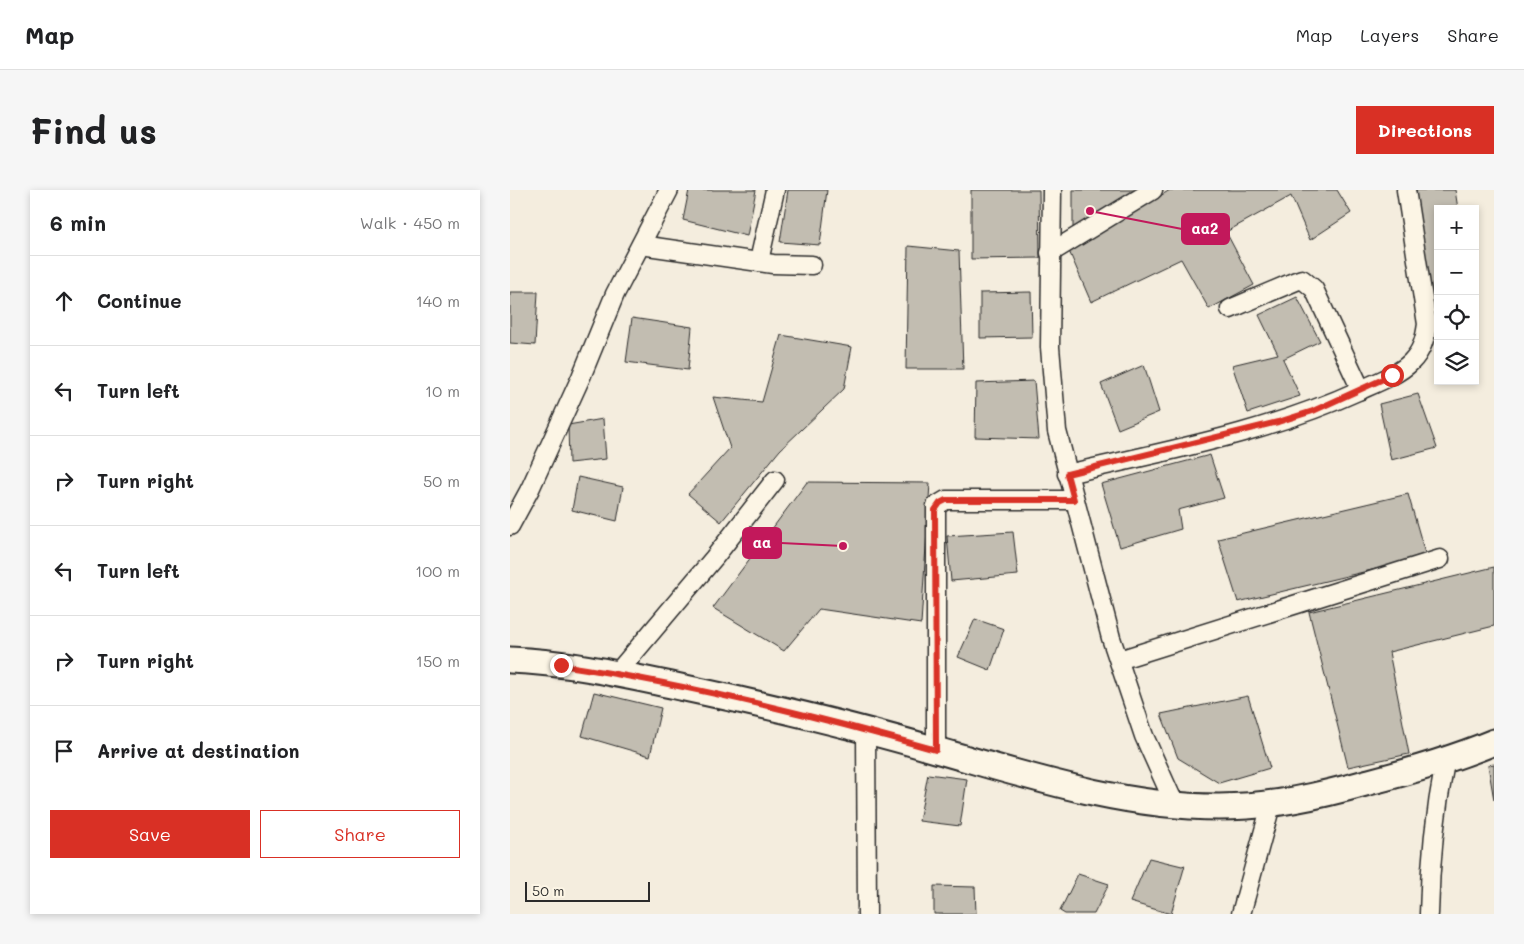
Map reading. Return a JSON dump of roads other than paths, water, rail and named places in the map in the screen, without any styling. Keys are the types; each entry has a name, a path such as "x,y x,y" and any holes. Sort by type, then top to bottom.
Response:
{"street":[{"path":"510,526 530,488 581,377 615,294 668,190"},
{"path":"758,261 775,190"},
{"path":"1052,190 1050,347 1053,398 1067,474 1119,660 1144,736 1175,805"},
{"path":"1050,253 1152,190"},
{"path":"1067,474 1252,430 1313,411 1392,375 1410,363 1425,340 1427,324 1406,190"},
{"path":"641,245 773,264 812,265"},
{"path":"1230,309 1296,281 1302,279 1308,282 1314,289 1361,390"},
{"path":"617,673 714,558 775,480"},
{"path":"936,750 936,506 946,500 1074,500"},
{"path":"1119,660 1440,559"},
{"path":"510,660 532,661 617,673 866,730 1045,781 1175,805 1219,807 1271,805 1319,796 1444,762 1494,742"},
{"path":"866,730 867,914"},
{"path":"1429,914 1434,826 1444,762"},
{"path":"1240,914 1271,805"}],"place":[{"name":"aa2","path":"1090,211"},
{"name":"aa","path":"843,546"}]}
